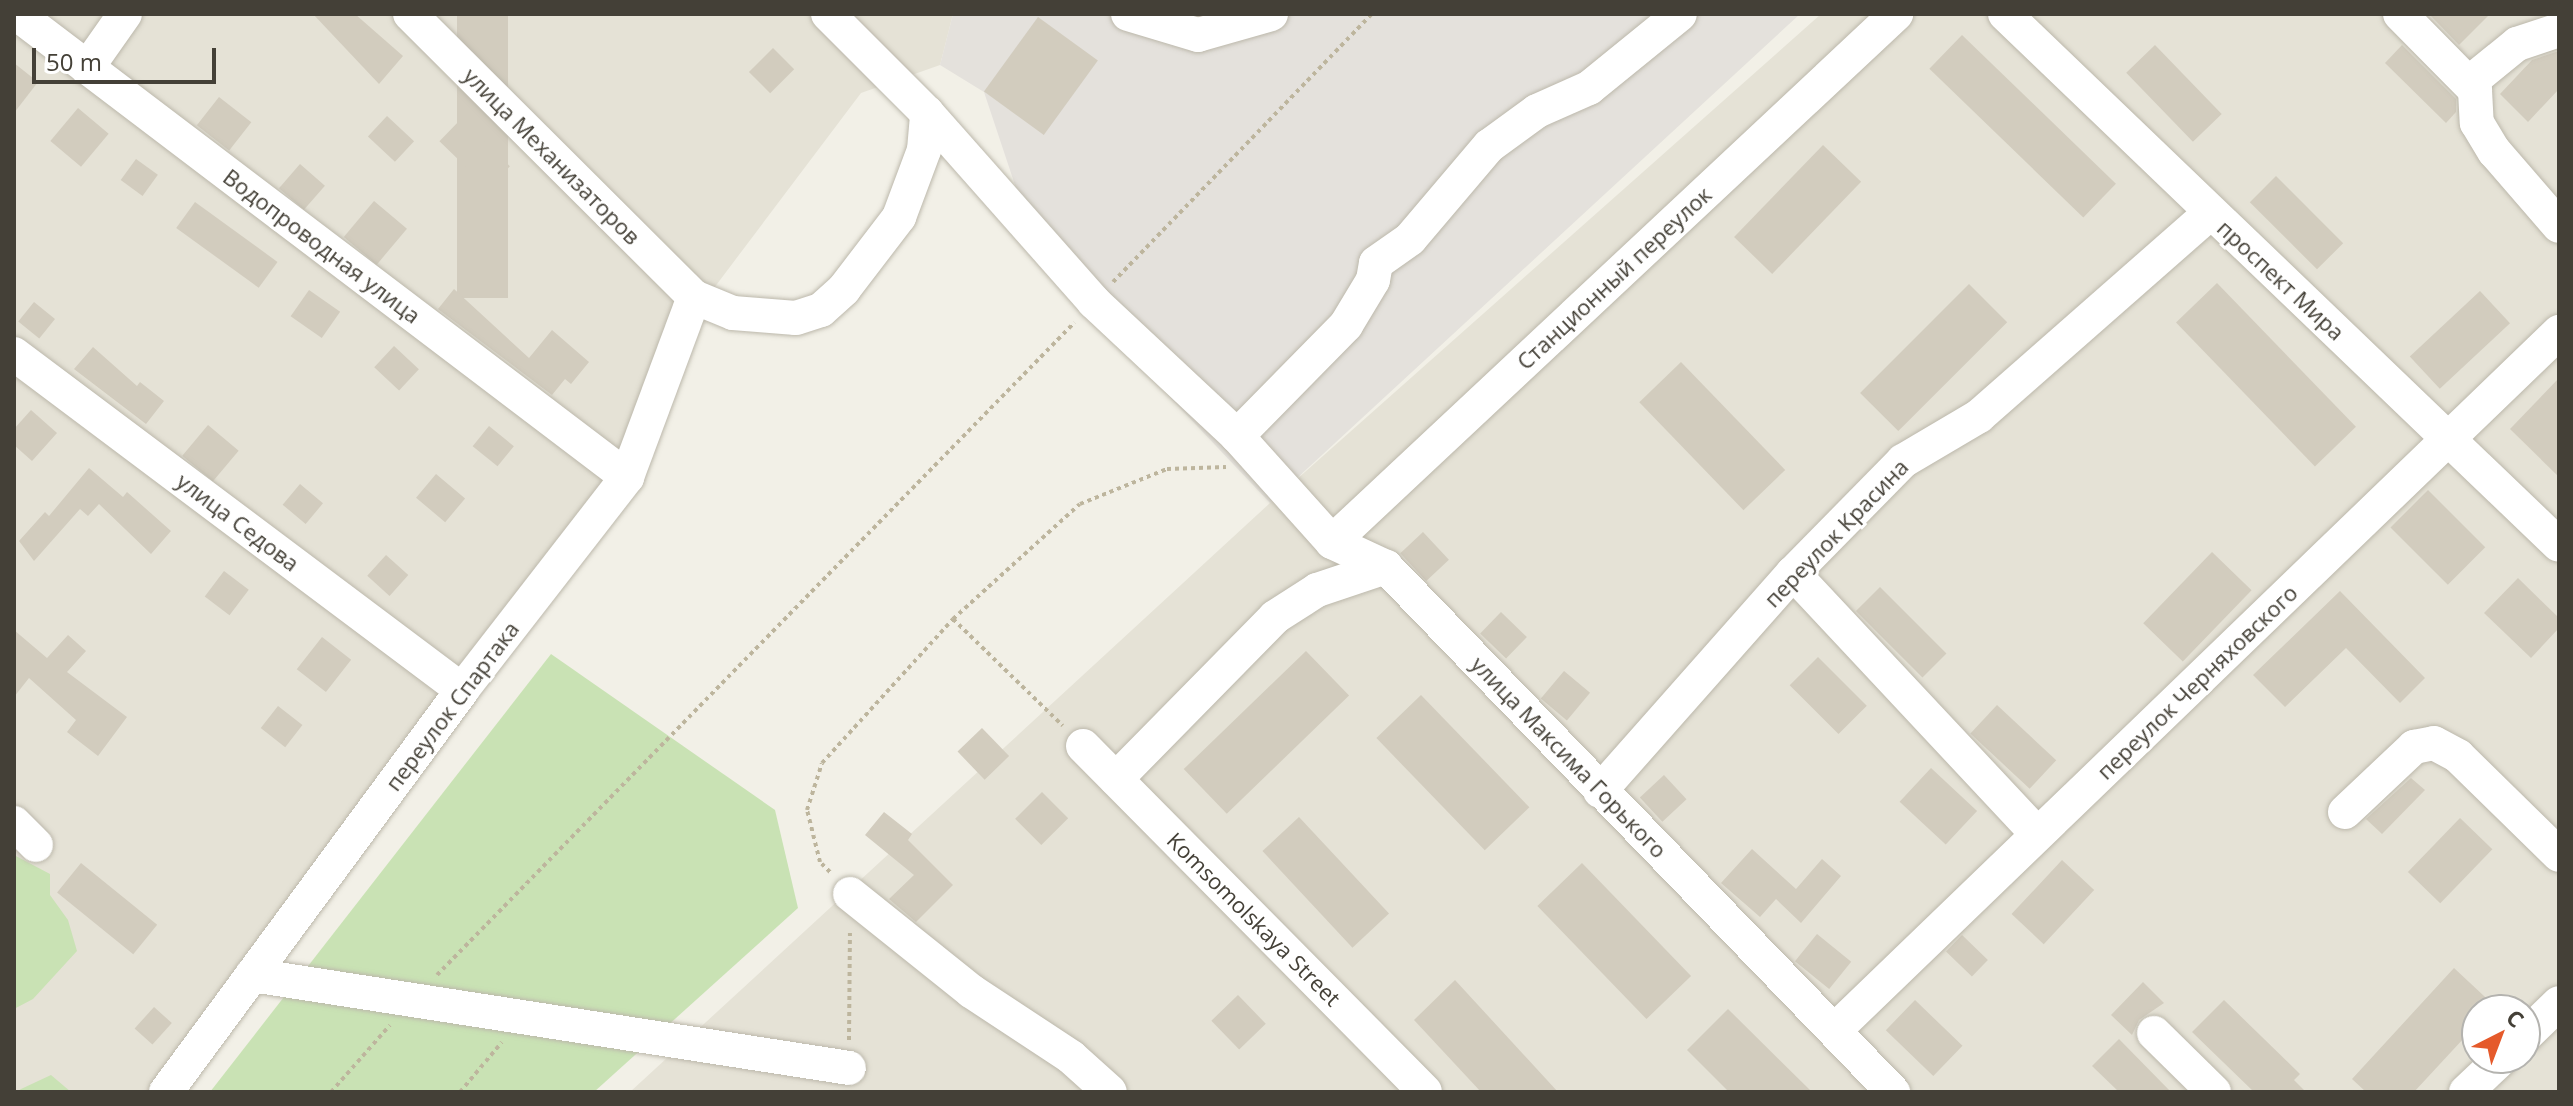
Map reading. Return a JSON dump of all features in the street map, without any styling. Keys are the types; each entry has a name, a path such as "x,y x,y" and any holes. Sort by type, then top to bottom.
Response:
{"street":[{"name":"Водопроводная улица","path":"17,14 627,477"},
{"path":"87,68 125,14"},
{"name":"улица Механизаторов","path":"410,14 694,297"},
{"name":"улица Максима Горького","path":"828,14 927,113 1094,302 1237,436 1332,542 1386,567 1893,1092"},
{"path":"1128,14 1198,35 1271,14"},
{"path":"1237,436 1346,325 1373,280 1376,263 1410,239 1489,146 1537,111 1589,88 1680,14"},
{"name":"Станционный переулок","path":"1332,542 1896,14"},
{"name":"проспект Мира","path":"2005,14 2210,213 2452,439 2559,545"},
{"path":"2400,14 2475,90 2477,123 2494,151 2559,226"},
{"path":"2469,83 2517,44 2559,30"},
{"path":"694,297 733,313 796,318 821,310 871,261 899,217 924,150 927,113"},
{"name":"переулок Красина","path":"1600,791 1793,573 1903,461 1979,416 2210,213"},
{"name":"переулок Спартака","path":"166,1092 462,690 627,477 694,297"},
{"name":"переулок Черняховского","path":"1835,1030 2452,439 2559,332"},
{"name":"улица Седова","path":"14,354 462,690"},
{"path":"1116,779 1230,657 1275,617 1317,590 1386,567"},
{"path":"1793,573 2037,834"},
{"path":"2345,812 2414,747 2434,743 2458,756 2559,855"},
{"name":"Komsomolskaya Street","path":"1083,746 1425,1092"},
{"path":"850,894 971,991 1071,1057 1110,1092"},
{"path":"252,975 849,1068"},
{"path":"2541,1020 2559,1003"},
{"path":"2154,1033 2214,1092"},
{"path":"2466,1092 2485,1074"}],"path":[{"path":"331,1092 411,1000 1372,14"},
{"path":"849,1068 850,894 820,862 807,810 822,763 953,619 1080,504 1167,469 1265,466"},
{"path":"953,619 1083,746"},
{"path":"460,1092 529,1018"}],"shaded area":[{"path":"14,14 953,14 940,65 861,93 708,296 630,485 182,1092 14,1092"},
{"path":"953,14 1800,14 1270,503 1040,260 984,92 940,65"},
{"path":"1821,14 2559,14 2559,1092 630,1092 1270,503"}],"green space":[{"path":"551,654 775,810 798,908 594,1092 210,1092"},
{"path":"14,855 50,874 50,895 68,920 77,951 33,999 14,1009"},
{"path":"51,1075 71,1092 17,1092 21,1089"}],"building":[{"path":"313,14 355,14 403,56 379,84"},
{"path":"457,14 508,14 508,298 457,298"},
{"path":"2429,14 2490,14 2459,45"},
{"path":"1038,17 1098,60 1044,135 984,91"},
{"path":"1962,35 2116,184 2083,217 1929,69"},
{"path":"2155,45 2222,114 2193,142 2126,73"},
{"path":"2402,45 2456,99 2456,112 2446,123 2385,63"},
{"path":"773,48 794,69 770,93 749,72"},
{"path":"2559,51 2559,89 2528,122 2500,94 2532,60"},
{"path":"14,63 38,82 14,113"},
{"path":"219,97 251,122 229,151 197,125"},
{"path":"78,108 109,134 81,167 50,141"},
{"path":"387,116 414,141 395,162 368,136"},
{"path":"461,119 510,166 488,189 439,141"},
{"path":"1823,145 1861,182 1772,274 1734,237"},
{"path":"136,159 158,175 143,196 121,180"},
{"path":"300,164 325,186 304,210 279,188"},
{"path":"2276,176 2343,243 2317,269 2250,202"},
{"path":"374,201 407,229 377,265 344,237"},
{"path":"195,202 278,262 259,288 176,228"},
{"path":"2217,283 2356,427 2315,466 2176,323"},
{"path":"1969,284 2007,322 1898,431 1860,393"},
{"path":"454,289 529,358 552,330 589,362 571,384 565,379 552,395 438,309"},
{"path":"309,290 340,312 322,338 291,316"},
{"path":"2480,291 2510,323 2440,389 2410,356"},
{"path":"34,302 55,319 39,338 18,321"},
{"path":"394,346 419,369 399,390 374,367"},
{"path":"93,347 137,386 140,382 164,401 146,424 74,369"},
{"path":"1681,362 1785,470 1743,510 1639,402"},
{"path":"2559,378 2559,477 2510,429"},
{"path":"31,410 57,433 32,461 14,445 14,429"},
{"path":"208,425 239,451 213,481 182,456"},
{"path":"489,426 514,446 498,466 473,446"},
{"path":"89,468 123,497 127,492 171,531 151,554 99,504 88,516 80,509 34,561 19,541 45,512 49,516"},
{"path":"436,474 465,498 445,522 416,498"},
{"path":"300,484 323,503 306,524 283,505"},
{"path":"2428,490 2485,547 2448,585 2391,527"},
{"path":"1423,532 1449,560 1426,581 1400,553"},
{"path":"2212,552 2252,590 2183,661 2143,623"},
{"path":"386,555 408,575 390,596 367,576"},
{"path":"224,571 249,590 229,615 205,597"},
{"path":"2518,578 2559,618 2559,628 2531,658 2484,613"},
{"path":"1880,587 1946,653 1922,678 1856,611"},
{"path":"2340,591 2425,678 2400,703 2346,648 2285,707 2253,675"},
{"path":"1501,612 1527,637 1506,659 1480,634"},
{"path":"14,630 47,658 68,635 86,651 67,672 127,717 98,756 67,732 76,720 29,678 14,697"},
{"path":"322,637 351,660 326,692 297,669"},
{"path":"1306,651 1349,696 1227,814 1184,769"},
{"path":"1818,657 1867,706 1839,734 1790,685"},
{"path":"1564,671 1590,693 1567,720 1541,699"},
{"path":"1421,695 1529,807 1485,850 1376,738"},
{"path":"1997,705 2056,760 2030,789 1970,734"},
{"path":"278,706 302,725 285,747 261,728"},
{"path":"982,728 1009,756 985,780 958,752"},
{"path":"1931,768 1977,811 1946,845 1900,802"},
{"path":"1664,775 1687,799 1662,822 1640,798"},
{"path":"2411,778 2425,790 2382,834 2366,819"},
{"path":"1042,792 1068,818 1041,845 1015,819"},
{"path":"884,812 912,834 908,840 953,885 916,922 889,899 914,875 865,835"},
{"path":"1299,817 1389,914 1352,948 1262,851"},
{"path":"2460,818 2492,849 2440,903 2408,872"},
{"path":"1752,849 1796,889 1822,859 1841,876 1801,923 1776,899 1760,917 1721,883"},
{"path":"2062,860 2094,890 2044,944 2012,914"},
{"path":"81,863 157,925 133,954 57,893"},
{"path":"1582,863 1691,976 1646,1019 1537,906"},
{"path":"1817,934 1851,962 1829,989 1795,961"},
{"path":"1962,935 1988,960 1972,977 1946,952"},
{"path":"2454,968 2482,994 2461,994 2461,1041 2414,1092 2366,1092 2352,1079"},
{"path":"1455,980 1558,1092 1481,1092 1414,1020"},
{"path":"2143,982 2164,1003 2139,1020 2132,1035 2111,1015"},
{"path":"1238,995 1266,1024 1239,1049 1211,1021"},
{"path":"1915,1000 1962,1046 1933,1076 1886,1030"},
{"path":"2224,1000 2300,1074 2294,1080 2306,1092 2254,1092 2192,1032"},
{"path":"154,1007 172,1023 152,1045 135,1029"},
{"path":"1728,1009 1812,1092 1729,1092 1687,1050"},
{"path":"2119,1039 2171,1092 2119,1092 2092,1066"}]}
